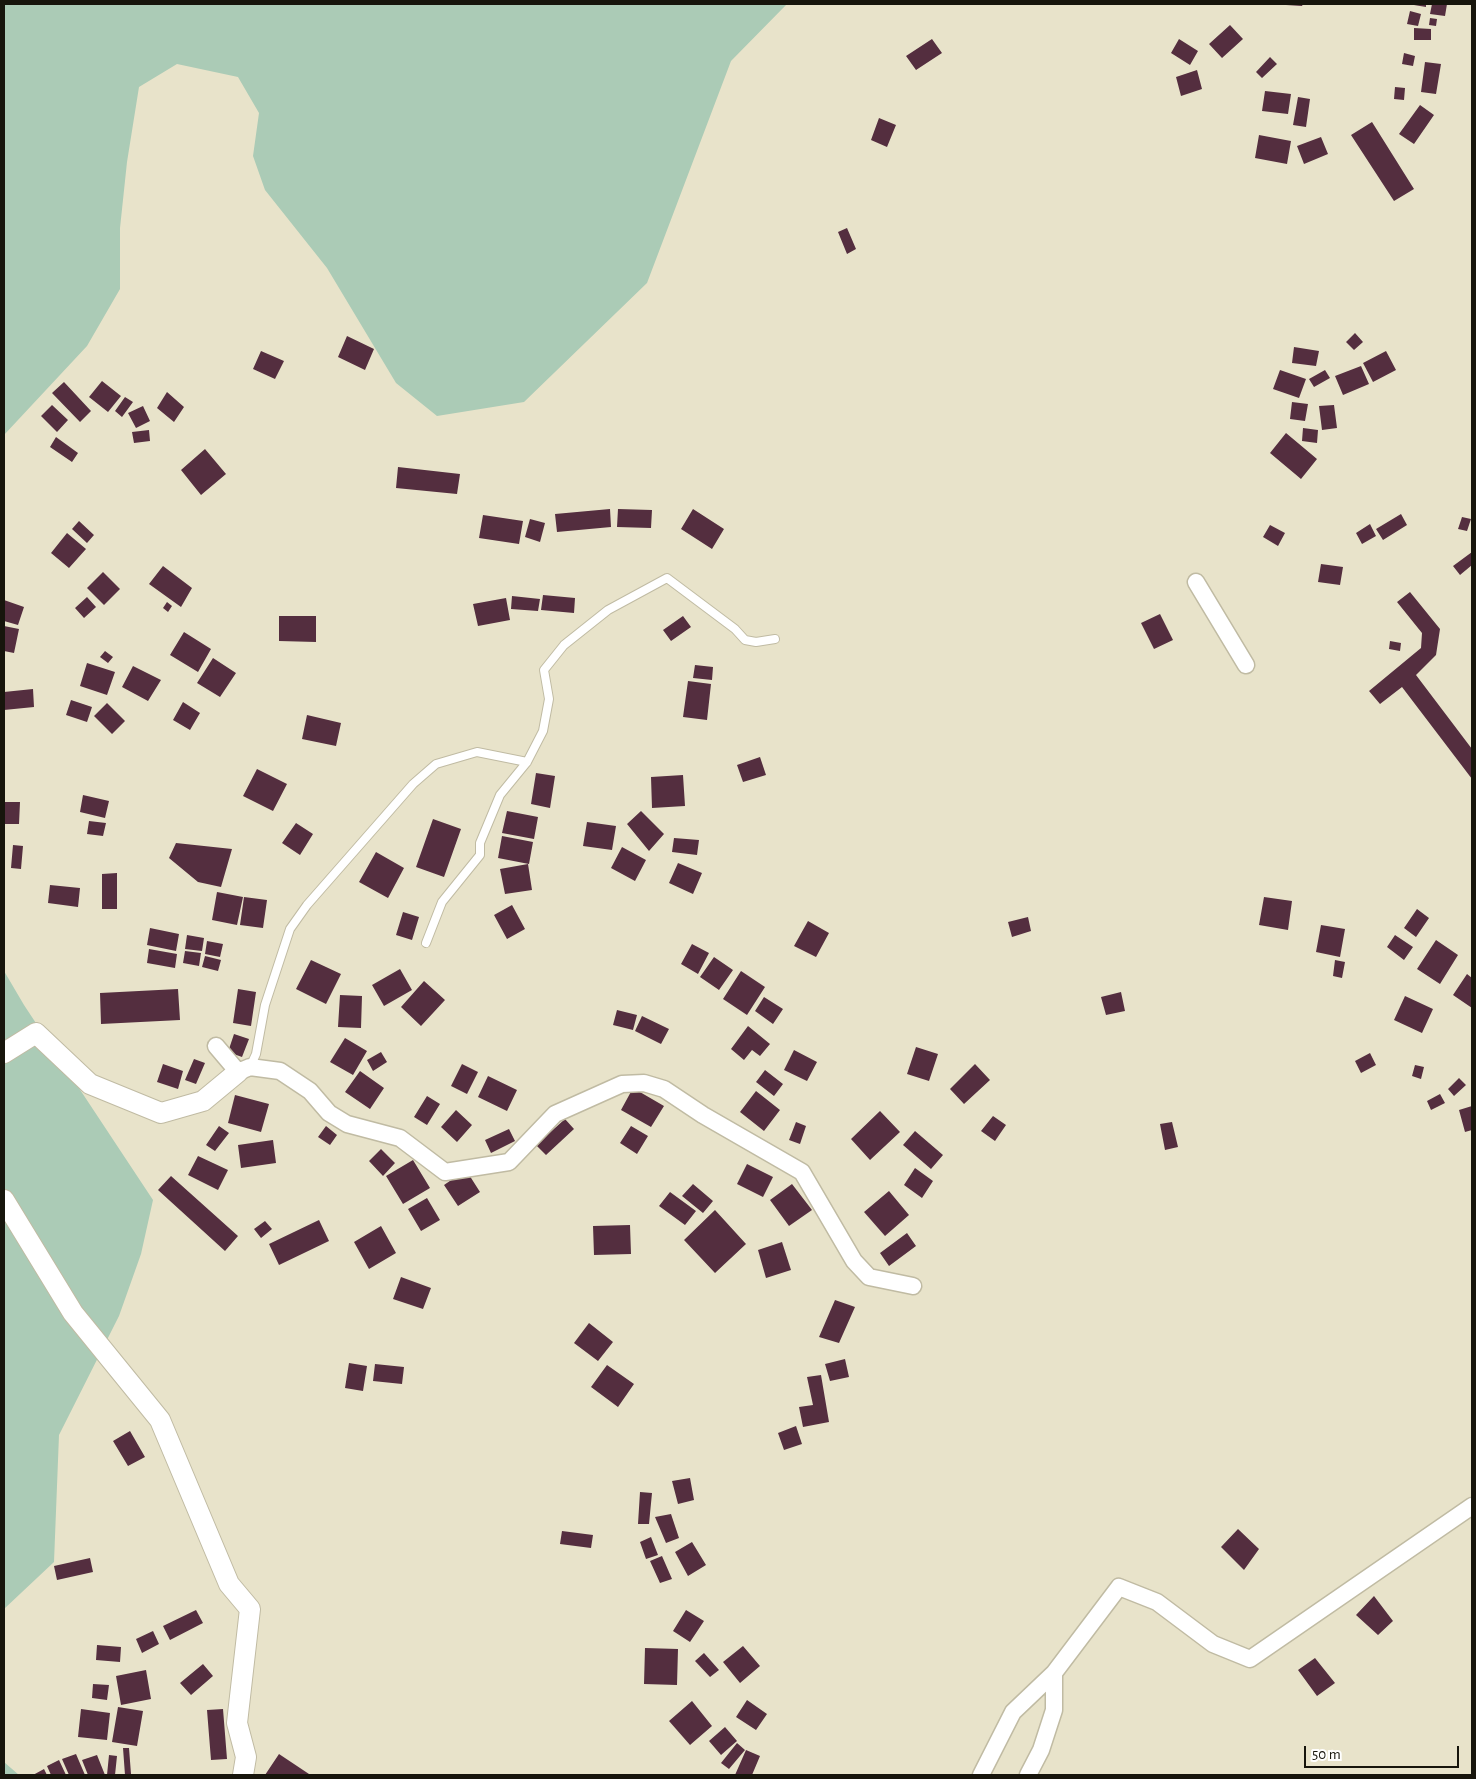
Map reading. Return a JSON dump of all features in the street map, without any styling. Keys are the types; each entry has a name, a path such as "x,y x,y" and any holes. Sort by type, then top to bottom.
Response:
{"street":[{"path":"1196,582 1246,665"},
{"path":"4,1053 36,1033 90,1084 161,1113 203,1101 244,1069"},
{"path":"216,1046 244,1069 280,1071 310,1092 329,1113 347,1124 400,1138 445,1172 509,1162 555,1114 622,1084 644,1083 664,1089 703,1115 802,1172 854,1261 869,1277 914,1286"},
{"path":"4,1200 74,1313 160,1420 229,1584 250,1609 237,1723 246,1757 243,1775"},
{"path":"981,1775 1013,1712 1054,1673 1119,1587 1157,1602 1213,1644 1250,1659 1472,1506"},
{"path":"1028,1775 1042,1750 1054,1710 1054,1673"}],"lane":[{"path":"426,943 442,902 480,855 480,843 500,795 527,762 543,731 549,700 544,670 564,645 608,610 667,578 735,629 745,640 756,642 775,639"},
{"path":"244,1069 256,1054 265,1006 290,929 307,905 413,784 436,764 477,752 527,762"}],"green space":[{"path":"4,4 787,4 731,61 647,283 524,402 437,416 396,383 327,268 265,190 253,156 259,113 238,77 177,64 139,87 127,162 120,228 120,289 87,346 4,435"},
{"path":"4,971 24,1005 153,1200 141,1254 119,1316 59,1435 54,1562 4,1609"},
{"path":"4,1762 19,1775 4,1775"}],"building":[{"path":"1286,4 1303,4 1302,6"},
{"path":"1408,4 1426,4 1426,7"},
{"path":"1432,4 1447,4 1445,16 1430,14"},
{"path":"1410,11 1421,14 1418,26 1407,24"},
{"path":"1430,18 1437,19 1436,26 1429,25"},
{"path":"1230,25 1243,39 1222,58 1209,44"},
{"path":"1414,28 1431,29 1431,40 1414,40"},
{"path":"932,39 942,53 916,70 906,56"},
{"path":"1179,39 1198,51 1190,65 1171,53"},
{"path":"1404,53 1415,56 1413,66 1402,64"},
{"path":"1270,57 1277,64 1262,78 1256,72"},
{"path":"1425,62 1441,64 1436,94 1421,92"},
{"path":"1197,70 1202,89 1181,96 1176,77"},
{"path":"1395,87 1405,88 1404,100 1394,99"},
{"path":"1265,91 1291,94 1288,114 1262,111"},
{"path":"1298,97 1310,99 1306,127 1293,125"},
{"path":"1420,105 1434,115 1414,144 1399,134"},
{"path":"879,118 896,125 887,147 871,140"},
{"path":"1372,122 1414,189 1394,201 1351,135"},
{"path":"1259,135 1291,141 1287,164 1255,158"},
{"path":"1321,137 1328,154 1304,164 1297,146"},
{"path":"847,228 856,249 847,254 838,232"},
{"path":"1355,333 1363,342 1354,350 1346,342"},
{"path":"347,336 374,349 365,370 338,357"},
{"path":"1294,347 1319,351 1316,366 1292,363"},
{"path":"261,351 284,361 275,379 253,369"},
{"path":"1386,351 1396,370 1373,382 1363,363"},
{"path":"1361,366 1369,384 1343,395 1335,376"},
{"path":"1280,370 1306,379 1299,398 1273,389"},
{"path":"1325,370 1330,378 1314,387 1309,379"},
{"path":"102,381 121,396 108,412 89,397"},
{"path":"64,382 91,411 80,422 52,393"},
{"path":"167,392 184,407 174,422 157,408"},
{"path":"125,397 133,402 122,417 115,411"},
{"path":"1292,402 1308,404 1305,421 1290,419"},
{"path":"52,405 68,420 57,432 41,416"},
{"path":"1334,405 1337,428 1322,430 1319,406"},
{"path":"143,406 150,421 136,428 128,413"},
{"path":"1303,428 1318,430 1317,443 1302,441"},
{"path":"149,430 150,441 134,443 132,432"},
{"path":"1286,433 1317,459 1301,479 1270,453"},
{"path":"56,437 78,453 72,462 50,447"},
{"path":"205,449 226,474 201,495 181,470"},
{"path":"398,467 460,474 457,494 396,488"},
{"path":"610,509 611,527 557,532 555,514"},
{"path":"618,509 652,510 651,528 617,527"},
{"path":"693,509 724,529 712,549 681,529"},
{"path":"1401,514 1407,525 1383,540 1376,529"},
{"path":"483,515 523,521 519,544 479,538"},
{"path":"1462,517 1471,519 1467,531 1458,529"},
{"path":"530,519 545,523 540,542 525,537"},
{"path":"79,521 94,535 87,543 72,529"},
{"path":"1370,524 1376,536 1362,544 1356,533"},
{"path":"1270,525 1285,533 1278,546 1263,537"},
{"path":"67,533 86,549 69,568 51,553"},
{"path":"1472,552 1472,565 1460,575 1453,566"},
{"path":"1321,564 1343,567 1340,585 1318,582"},
{"path":"163,566 192,588 181,607 149,584"},
{"path":"103,572 120,589 104,605 87,588"},
{"path":"1410,592 1440,629 1436,655 1416,675 1472,749 1472,779 1402,687 1380,704 1369,691 1421,648 1422,633 1397,602"},
{"path":"543,595 575,598 574,613 541,610"},
{"path":"512,596 540,599 538,611 511,609"},
{"path":"87,597 96,607 84,618 75,608"},
{"path":"506,598 510,620 478,626 473,604"},
{"path":"4,600 24,607 18,625 4,621"},
{"path":"167,602 172,606 168,612 163,608"},
{"path":"1160,614 1173,640 1154,649 1141,623"},
{"path":"279,616 316,616 316,642 279,641"},
{"path":"683,616 691,627 671,641 663,630"},
{"path":"4,626 19,629 14,653 4,651"},
{"path":"184,632 211,649 198,672 170,655"},
{"path":"1390,641 1401,643 1400,651 1389,649"},
{"path":"105,651 113,657 108,663 100,657"},
{"path":"213,658 236,673 220,697 197,683"},
{"path":"87,663 115,672 107,695 80,686"},
{"path":"695,665 713,667 712,680 693,678"},
{"path":"133,666 161,680 148,701 122,687"},
{"path":"688,681 711,684 707,720 683,717"},
{"path":"33,689 34,707 4,710 4,692"},
{"path":"71,700 92,707 87,722 66,715"},
{"path":"183,702 200,713 190,730 173,720"},
{"path":"107,703 125,721 112,734 94,716"},
{"path":"307,715 341,723 336,746 302,739"},
{"path":"760,757 766,775 743,782 737,765"},
{"path":"257,769 287,784 273,811 243,796"},
{"path":"536,773 555,776 550,808 531,804"},
{"path":"683,775 685,806 652,808 651,777"},
{"path":"83,795 109,801 105,818 80,812"},
{"path":"4,802 20,802 19,824 4,824"},
{"path":"507,811 538,817 534,839 502,833"},
{"path":"641,811 664,834 649,851 627,824"},
{"path":"433,819 461,829 444,877 416,867"},
{"path":"89,821 106,823 103,836 87,834"},
{"path":"587,822 616,826 612,850 583,846"},
{"path":"296,823 313,834 300,855 282,843"},
{"path":"502,836 533,842 529,864 498,858"},
{"path":"674,838 699,840 697,855 672,852"},
{"path":"176,843 232,849 221,887 198,882 169,858"},
{"path":"13,845 23,846 21,869 11,868"},
{"path":"622,847 646,860 635,881 611,868"},
{"path":"376,852 404,868 388,898 359,882"},
{"path":"678,863 702,873 693,894 669,883"},
{"path":"528,864 532,890 505,894 500,869"},
{"path":"117,873 117,909 102,909 102,874"},
{"path":"50,885 80,888 78,907 48,903"},
{"path":"217,892 243,897 237,925 212,920"},
{"path":"244,897 267,900 263,928 240,925"},
{"path":"1264,897 1292,901 1288,930 1259,925"},
{"path":"512,905 525,929 507,939 494,915"},
{"path":"1417,909 1429,918 1416,937 1404,928"},
{"path":"403,912 419,917 412,940 396,935"},
{"path":"1028,917 1031,931 1012,937 1008,922"},
{"path":"808,921 829,933 816,957 794,946"},
{"path":"1321,925 1345,929 1340,957 1316,952"},
{"path":"150,928 179,934 176,951 147,945"},
{"path":"187,935 204,938 202,951 185,949"},
{"path":"1395,935 1413,947 1404,960 1387,947"},
{"path":"1436,940 1458,955 1440,984 1417,969"},
{"path":"207,941 223,944 220,957 205,954"},
{"path":"692,944 709,953 698,974 681,964"},
{"path":"149,949 177,954 175,968 147,963"},
{"path":"185,951 201,953 199,966 183,963"},
{"path":"205,956 221,960 218,971 202,967"},
{"path":"714,957 733,970 719,990 700,977"},
{"path":"311,960 341,974 326,1004 296,989"},
{"path":"1335,960 1345,962 1342,978 1333,976"},
{"path":"400,969 412,990 384,1006 372,985"},
{"path":"741,971 765,987 747,1015 723,999"},
{"path":"1467,974 1472,978 1472,1008 1453,995"},
{"path":"424,981 445,1000 421,1026 401,1007"},
{"path":"178,989 180,1020 101,1024 100,993"},
{"path":"238,989 256,992 251,1026 233,1023"},
{"path":"1121,992 1125,1011 1106,1015 1101,997"},
{"path":"340,995 362,996 361,1028 338,1027"},
{"path":"1405,996 1433,1009 1422,1033 1394,1020"},
{"path":"764,997 783,1009 773,1024 755,1011"},
{"path":"617,1010 637,1015 633,1030 613,1025"},
{"path":"642,1016 669,1029 661,1044 635,1031"},
{"path":"748,1026 770,1044 760,1056 752,1050 744,1060 731,1049"},
{"path":"234,1034 249,1039 242,1057 228,1052"},
{"path":"345,1038 367,1051 353,1075 330,1062"},
{"path":"916,1047 938,1054 929,1081 907,1074"},
{"path":"794,1050 817,1062 807,1081 784,1070"},
{"path":"381,1052 387,1062 373,1071 367,1060"},
{"path":"1370,1053 1376,1065 1361,1073 1355,1061"},
{"path":"194,1059 205,1063 196,1084 185,1080"},
{"path":"163,1064 183,1071 178,1089 157,1082"},
{"path":"462,1064 478,1072 467,1094 451,1086"},
{"path":"975,1064 990,1080 964,1104 950,1089"},
{"path":"1415,1065 1424,1067 1421,1079 1412,1076"},
{"path":"765,1070 783,1084 774,1096 756,1082"},
{"path":"360,1071 384,1088 370,1109 345,1092"},
{"path":"488,1076 517,1090 507,1111 478,1097"},
{"path":"1459,1078 1466,1085 1454,1096 1448,1089"},
{"path":"633,1088 664,1106 651,1127 621,1110"},
{"path":"756,1091 780,1110 764,1131 740,1112"},
{"path":"1440,1094 1445,1103 1431,1110 1427,1101"},
{"path":"235,1095 269,1104 261,1132 228,1123"},
{"path":"427,1096 440,1104 427,1125 414,1117"},
{"path":"1472,1106 1472,1130 1465,1132 1459,1110"},
{"path":"456,1110 472,1125 457,1142 441,1127"},
{"path":"880,1111 900,1132 870,1160 851,1139"},
{"path":"993,1116 1006,1125 995,1141 981,1131"},
{"path":"565,1119 574,1129 546,1155 536,1145"},
{"path":"796,1122 806,1126 800,1144 789,1140"},
{"path":"1172,1122 1178,1147 1165,1150 1160,1124"},
{"path":"219,1126 229,1133 215,1151 206,1145"},
{"path":"326,1126 337,1135 330,1145 318,1137"},
{"path":"631,1126 648,1136 637,1154 620,1143"},
{"path":"509,1129 515,1141 491,1153 485,1140"},
{"path":"915,1131 943,1155 931,1169 903,1145"},
{"path":"273,1140 276,1163 241,1168 238,1145"},
{"path":"381,1149 395,1163 383,1176 369,1161"},
{"path":"198,1156 228,1170 218,1190 188,1175"},
{"path":"413,1160 430,1188 403,1204 386,1176"},
{"path":"747,1164 773,1177 763,1197 737,1184"},
{"path":"915,1168 933,1181 922,1198 904,1185"},
{"path":"466,1170 480,1192 458,1206 444,1185"},
{"path":"171,1176 238,1236 225,1251 158,1190"},
{"path":"693,1184 713,1201 703,1213 682,1196"},
{"path":"792,1184 812,1210 789,1226 770,1200"},
{"path":"889,1191 909,1215 885,1236 864,1212"},
{"path":"670,1192 696,1211 685,1225 659,1206"},
{"path":"427,1198 440,1220 421,1231 408,1209"},
{"path":"715,1210 746,1244 715,1273 684,1240"},
{"path":"319,1220 329,1241 279,1265 269,1244"},
{"path":"265,1221 272,1229 261,1238 254,1229"},
{"path":"630,1225 631,1254 594,1255 593,1226"},
{"path":"381,1226 396,1253 369,1269 354,1242"},
{"path":"907,1233 916,1246 889,1266 880,1253"},
{"path":"782,1242 791,1270 766,1278 758,1250"},
{"path":"401,1277 431,1288 423,1309 393,1299"},
{"path":"835,1300 855,1307 839,1343 819,1337"},
{"path":"589,1323 613,1342 598,1361 574,1343"},
{"path":"845,1359 849,1377 830,1381 825,1364"},
{"path":"349,1363 367,1366 363,1391 345,1388"},
{"path":"375,1364 404,1367 402,1384 373,1381"},
{"path":"607,1365 634,1384 618,1407 591,1387"},
{"path":"821,1375 829,1422 803,1427 799,1407 813,1405 807,1377"},
{"path":"796,1426 802,1444 784,1450 778,1433"},
{"path":"130,1431 145,1457 128,1466 113,1441"},
{"path":"690,1478 694,1500 678,1504 672,1481"},
{"path":"640,1492 652,1493 649,1524 638,1524"},
{"path":"671,1514 679,1538 666,1543 655,1517"},
{"path":"1238,1529 1259,1549 1244,1570 1221,1547"},
{"path":"562,1531 593,1535 591,1548 560,1544"},
{"path":"651,1537 658,1555 646,1559 640,1542"},
{"path":"692,1542 706,1565 688,1576 675,1552"},
{"path":"662,1556 672,1579 660,1583 650,1561"},
{"path":"90,1558 93,1572 57,1580 54,1566"},
{"path":"1374,1596 1393,1621 1378,1635 1356,1615"},
{"path":"196,1610 203,1623 170,1640 163,1626"},
{"path":"686,1610 704,1621 690,1642 673,1631"},
{"path":"153,1631 159,1644 142,1653 136,1639"},
{"path":"97,1645 121,1647 120,1662 96,1660"},
{"path":"743,1646 760,1666 740,1683 723,1662"},
{"path":"645,1648 678,1649 677,1685 644,1684"},
{"path":"704,1653 719,1670 710,1677 695,1661"},
{"path":"1315,1658 1335,1683 1317,1696 1298,1670"},
{"path":"203,1664 213,1676 191,1695 180,1683"},
{"path":"146,1670 151,1699 121,1705 116,1676"},
{"path":"93,1684 109,1685 107,1700 92,1698"},
{"path":"747,1700 767,1714 756,1730 736,1717"},
{"path":"692,1701 712,1726 690,1745 669,1721"},
{"path":"118,1707 143,1711 137,1746 112,1742"},
{"path":"81,1709 110,1713 107,1740 78,1737"},
{"path":"223,1709 227,1759 211,1760 207,1710"},
{"path":"725,1727 737,1741 721,1755 709,1741"},
{"path":"737,1743 745,1750 729,1769 721,1763"},
{"path":"123,1748 129,1748 131,1774 125,1775"},
{"path":"746,1750 760,1756 752,1775 735,1775"},
{"path":"76,1754 85,1775 69,1775 62,1759"},
{"path":"279,1754 309,1774 265,1775"},
{"path":"97,1755 105,1775 88,1775 82,1760"},
{"path":"109,1755 117,1756 115,1775 107,1775"},
{"path":"59,1760 66,1775 51,1775 47,1766"},
{"path":"44,1769 47,1775 33,1775"}]}
